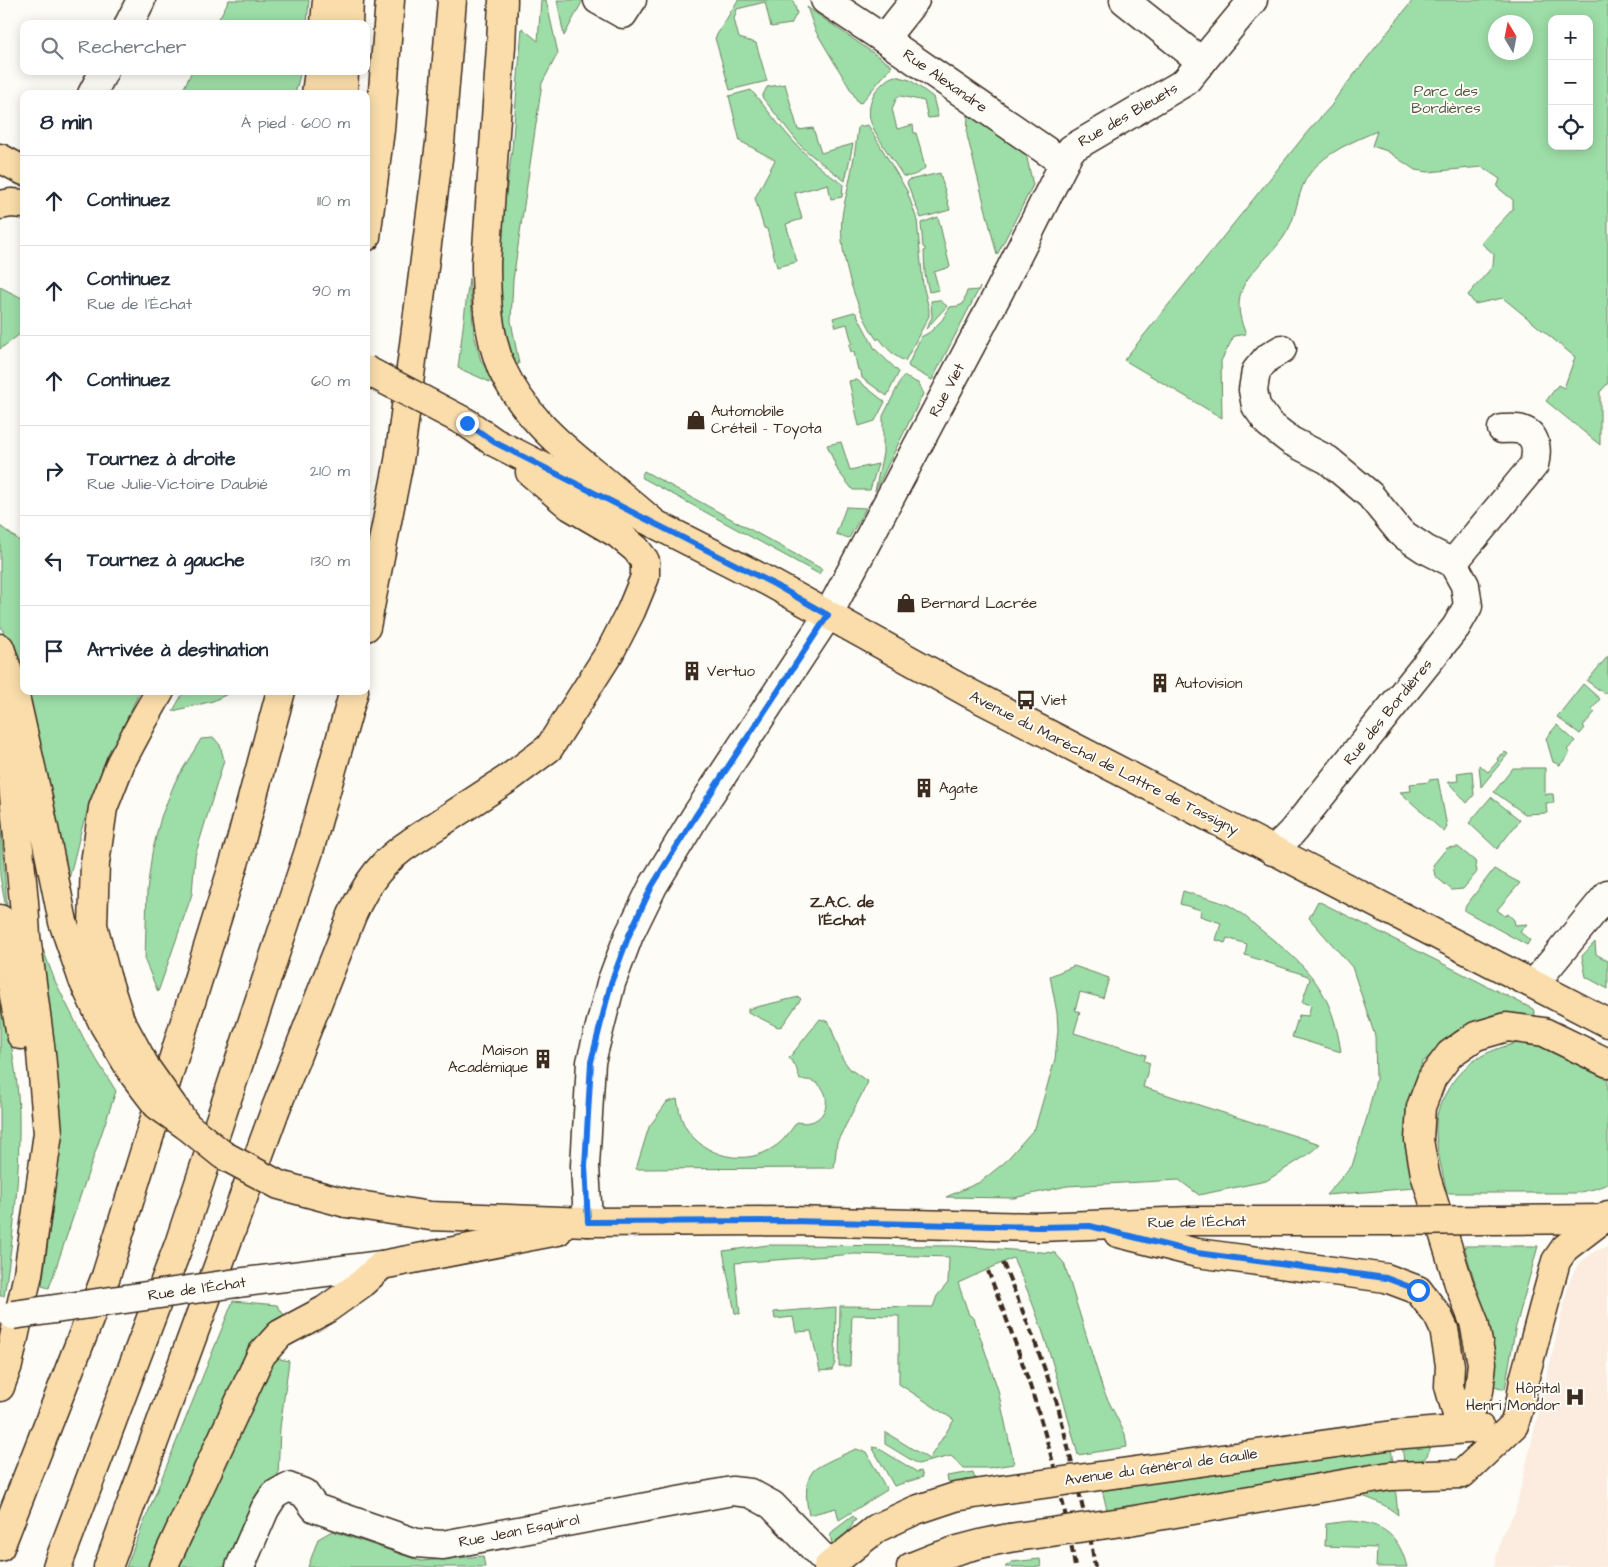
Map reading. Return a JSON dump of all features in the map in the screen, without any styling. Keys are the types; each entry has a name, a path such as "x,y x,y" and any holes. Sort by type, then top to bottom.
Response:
{"main road":[{"path":"325,20 327,0"},
{"path":"348,20 349,0"},
{"path":"370,206 380,130 390,0"},
{"path":"370,607 399,461 440,143 452,0"},
{"path":"503,0 486,263 486,291 493,342 513,390 536,421 566,450 654,523"},
{"path":"317,90 318,75"},
{"path":"343,90 344,75"},
{"path":"0,158 20,169"},
{"path":"0,205 20,204"},
{"name":"Avenue du Maréchal de Lattre de Tassigny","path":"370,372 467,423 494,442 770,582 968,693 1608,1023"},
{"path":"108,1567 276,1108 348,923 361,895 373,877 395,853 509,778 549,748 610,652 631,611 645,577 644,560 636,549 618,534 570,506 494,442"},
{"path":"0,648 15,696 38,794 63,922 94,978"},
{"path":"0,690 9,742 26,936 42,1053 48,1133 28,1274 8,1365 0,1387"},
{"path":"94,978 95,863 103,808 121,762 158,695"},
{"path":"0,1547 106,1276 240,844 280,695"},
{"path":"56,1567 179,1244 309,851 353,695"},
{"path":"0,919 24,1056 40,1182"},
{"name":"Rue de l'Échat","path":"94,978 120,1020 146,1068 187,1126 223,1155 279,1185 346,1203 430,1216 588,1222 792,1221 1039,1227 1191,1221 1392,1221 1606,1217"},
{"path":"1461,1429 1479,1391 1482,1363 1474,1322 1459,1284 1425,1174 1419,1140 1421,1107 1432,1078 1450,1054 1476,1036 1507,1027 1544,1032 1608,1063"},
{"path":"911,1567 933,1557 1009,1538 1128,1522 1390,1476 1462,1474 1514,1425 1556,1261 1565,1248 1606,1217"},
{"path":"163,1567 261,1355 280,1334 325,1310 382,1265 567,1230 588,1222"},
{"path":"1090,1226 1197,1253 1386,1278 1418,1290 1438,1316 1444,1329 1450,1365 1449,1386 1461,1429"},
{"name":"Avenue du Général de Gaulle","path":"829,1566 877,1528 916,1510 955,1497 1393,1435 1514,1425"}],"street":[{"path":"131,20 141,0"},
{"path":"598,0 623,14 632,0"},
{"name":"Rue Alexandre","path":"825,0 1064,163"},
{"path":"884,39 915,0"},
{"path":"1124,0 1202,62"},
{"name":"Rue des Bleuets","path":"1064,163 1071,149 1185,82 1253,0"},
{"path":"94,90 102,75"},
{"name":"Rue Viet","path":"588,1222 585,1166 591,1062 611,983 629,935 652,886 695,817 828,615 1064,163"},
{"path":"1282,349 1267,358 1256,371 1253,390 1256,406 1269,424 1291,441 1328,460 1370,495 1401,532 1424,549 1453,563 1534,465 1537,452 1533,439 1524,430 1502,429"},
{"name":"Rue des Bordières","path":"1273,851 1292,832 1456,627 1468,606 1465,585 1453,563"},
{"path":"1534,984 1608,894"},
{"name":"Rue de l'Échat","path":"4,1315 382,1265"},
{"name":"Rue Jean Esquirol","path":"240,1567 265,1509 274,1495 288,1487 304,1493 315,1508 416,1543 443,1545 732,1491 750,1493 772,1505 829,1566"}],"shaded area":[{"name":"Hôpital Henri Mondor","path":"1608,1247 1608,1567 1494,1567 1503,1532 1515,1512 1569,1282 1578,1264 1595,1251"}],"green space":[{"path":"229,0 309,0 307,20 218,20"},
{"path":"541,0 546,0 558,53 542,83 513,280 511,321 519,364 512,366 502,322 499,286 502,222 512,149 522,28 538,41"},
{"path":"557,0 583,0 564,36"},
{"path":"738,0 793,0 797,13 791,24 771,27 765,2 737,9 734,19 739,38 756,43 767,81 730,90 715,38"},
{"name":"Parc des Bordières","path":"1413,0 1608,0 1608,383 1600,392 1600,445 1546,401 1558,385 1564,388 1575,357 1503,298 1475,304 1468,295 1493,266 1494,254 1481,243 1513,209 1513,200 1497,187 1500,179 1482,167 1428,172 1415,170 1387,151 1372,146 1377,131 1332,153 1310,173 1302,187 1288,230 1243,287 1239,300 1240,315 1246,334 1234,336 1221,361 1222,418 1124,360 1309,130 1331,106"},
{"path":"807,7 892,66 861,103 858,102 815,30"},
{"path":"190,75 300,75 296,90 183,90"},
{"path":"895,76 910,80 933,97 938,117 928,118 924,101 901,96 897,97 892,109 897,129 913,125 925,168 909,176 903,176 879,139 869,115 872,99 877,89 885,81"},
{"path":"785,84 798,130 813,128 821,153 853,144 845,181 801,146 762,97 767,87"},
{"path":"751,90 782,129 804,152 816,164 843,184 842,197 831,199 828,184 795,193 802,219 786,224 797,262 777,267 767,229 764,228 755,198 775,160 740,141 729,96"},
{"path":"968,115 1026,154 1033,185 997,255 967,135"},
{"path":"868,125 907,191 917,220 923,285 929,316 905,361 894,354 879,338 877,340 869,328 850,281 843,248 841,232 843,213 858,127"},
{"path":"940,173 950,210 921,218 907,183 909,180"},
{"path":"938,217 950,267 934,272 939,290 929,292 925,274 925,248 923,247 921,223"},
{"path":"469,278 474,334 481,361 499,386 458,368"},
{"path":"0,287 20,297 20,334 0,349"},
{"path":"980,287 932,380 909,367 908,365 921,337 930,332 942,320 950,307 963,304 967,291 978,290"},
{"path":"939,300 947,306 926,329 932,317 931,301"},
{"path":"854,312 875,349 899,372 887,396 862,378 854,352 851,352 849,345 852,343 847,324 836,327 833,318"},
{"path":"903,376 918,383 923,394 875,491 883,453 883,416"},
{"path":"857,380 885,402 875,421 859,426 849,381"},
{"path":"841,442 850,470 878,464 870,490 853,490 838,471 827,445"},
{"path":"644,471 822,569 819,574 641,477"},
{"path":"846,507 866,508 849,538 836,534"},
{"path":"0,526 20,541 20,685 13,656 0,624"},
{"path":"1608,656 1608,689 1605,694 1587,681"},
{"path":"1583,684 1600,699 1592,709 1595,712 1583,726 1585,728 1580,734 1557,717"},
{"path":"22,695 138,695 97,782 81,831 68,883"},
{"path":"182,695 226,695 213,701 173,711"},
{"path":"1557,725 1575,741 1567,750 1570,753 1560,765 1553,762 1546,738"},
{"path":"214,738 220,745 224,760 195,856 192,894 158,992 145,961 147,891 152,853 161,817 175,782 201,739"},
{"path":"1505,752 1508,754 1481,787 1479,765 1488,772 1498,761 1497,759 1501,754 1503,755"},
{"path":"1513,768 1545,768 1545,794 1553,794 1554,803 1546,803 1547,813 1525,814 1494,792"},
{"path":"1472,771 1474,795 1467,803 1448,782 1458,781 1457,773"},
{"path":"1438,779 1447,827 1444,832 1400,792 1411,791 1410,784"},
{"path":"1491,797 1520,820 1497,849 1469,823"},
{"path":"0,817 8,919 0,876"},
{"path":"1458,847 1475,861 1477,872 1463,889 1452,890 1435,876 1433,865 1447,848"},
{"path":"1494,869 1520,883 1497,910 1505,916 1508,914 1514,920 1515,925 1527,924 1520,932 1530,940 1527,945 1465,911 1465,907"},
{"path":"1183,891 1232,907 1278,944 1305,969 1316,982 1331,1012 1341,1052 1292,1037 1299,1015 1308,1016 1311,1005 1302,1002 1310,979 1308,976 1245,955 1247,944 1227,938 1225,943 1216,940 1221,923 1200,916 1201,910 1180,904"},
{"path":"1318,901 1533,1009 1536,1018 1493,1015 1456,1031 1422,1063 1406,1108 1407,1151 1415,1188 1326,1195 1352,1166 1376,1080 1375,1036 1352,967 1309,918"},
{"path":"36,931 55,981 85,1041 116,1091 49,1288 42,1286 52,1213 57,1137"},
{"path":"1595,942 1596,954 1608,961 1608,989 1586,977 1582,956"},
{"path":"1074,966 1109,978 1103,998 1080,992 1075,1010 1080,1012 1074,1033 1146,1055 1144,1061 1150,1063 1143,1087 1320,1144 1309,1154 1266,1181 1199,1195 1179,1180 1067,1186 1014,1198 946,1197 980,1182 1004,1163 1035,1128 1055,1059 1058,1030 1057,1013 1050,976"},
{"path":"799,997 801,999 782,1026 778,1027 748,1012 748,1009"},
{"path":"0,1003 5,1006 19,1112 16,1204 4,1296 0,1296"},
{"path":"820,1019 829,1022 842,1058 850,1069 868,1082 837,1142 834,1168 636,1169 649,1127 667,1102 677,1099 679,1111 686,1128 694,1138 703,1146 726,1156 751,1157 763,1153 781,1142 797,1122 809,1122 818,1118 824,1111 825,1094 820,1086 812,1081 800,1080 796,1067 789,1058"},
{"path":"1518,1043 1531,1044 1554,1051 1576,1060 1608,1078 1608,1184 1576,1193 1447,1193 1439,1158 1436,1131 1437,1114 1442,1100 1452,1083 1476,1059"},
{"path":"768,1245 955,1246 1055,1253 1064,1263 1103,1390 1125,1434 1127,1447 1078,1455 1042,1330 1013,1258 958,1283 969,1315 974,1318 998,1390 1014,1464 987,1468 964,1468 951,1456 918,1464 885,1444 885,1432 929,1459 954,1420 899,1384 899,1316 852,1315 850,1366 839,1366 840,1306 933,1307 937,1296 948,1283 949,1257 855,1254 735,1263 740,1314 735,1313 723,1251"},
{"path":"1464,1246 1538,1246 1515,1330 1505,1389 1494,1386 1492,1339"},
{"path":"233,1301 277,1305 286,1318 155,1567 126,1567"},
{"path":"836,1307 835,1363 832,1370 820,1371 811,1331 796,1332 793,1317 775,1319 774,1312"},
{"path":"276,1358 289,1361 280,1428 278,1477 230,1567 179,1567 204,1506"},
{"path":"1402,1443 1425,1443 1429,1446 1429,1451 1425,1458 1413,1463 1404,1464"},
{"path":"1391,1445 1393,1466 1108,1514 1101,1485"},
{"path":"872,1447 878,1448 917,1472 921,1471 923,1477 894,1486"},
{"path":"856,1449 866,1452 887,1490 839,1520 836,1508 809,1515 807,1486 813,1471 826,1462"},
{"path":"973,1472 974,1477 988,1484 957,1489 948,1481 947,1476"},
{"path":"1395,1485 1398,1515 1369,1498 1358,1495"},
{"path":"853,1516 856,1520 848,1531 849,1539 833,1546 830,1536 833,1531"},
{"path":"1350,1521 1372,1525 1388,1533 1399,1547 1407,1567 1376,1567 1377,1548 1325,1546 1326,1524"},
{"path":"332,1531 421,1561 483,1556 485,1567 308,1567 318,1539"},
{"path":"1040,1559 1041,1567 1005,1567 1012,1562"}],"railway":[{"path":"1003,1263 1032,1334 1058,1406 1091,1542 1095,1567"},
{"path":"988,1271 1040,1416 1060,1491 1075,1567"}],"place":[{"name":"Automobile Créteil - Toyota","path":"696,420"},
{"name":"Bernard Lacrée","path":"906,603"},
{"name":"Vertuo","path":"692,671"},
{"name":"Autovision","path":"1160,683"},
{"name":"Viet","path":"1026,700"},
{"name":"Agate","path":"924,788"},
{"name":"Maison Académique","path":"543,1059"},
{"name":"Hôpital Henri Mondor","path":"1575,1397"}],"district":[{"name":"Z.A.C. de l'Échat","path":"842,911"}],"route":[{"path":"467,423 494,442 770,582 828,615 695,817 652,886 629,935 611,983 591,1062 585,1166 588,1222 792,1221 1039,1227 1090,1226 1197,1253 1386,1278 1418,1290"}]}
